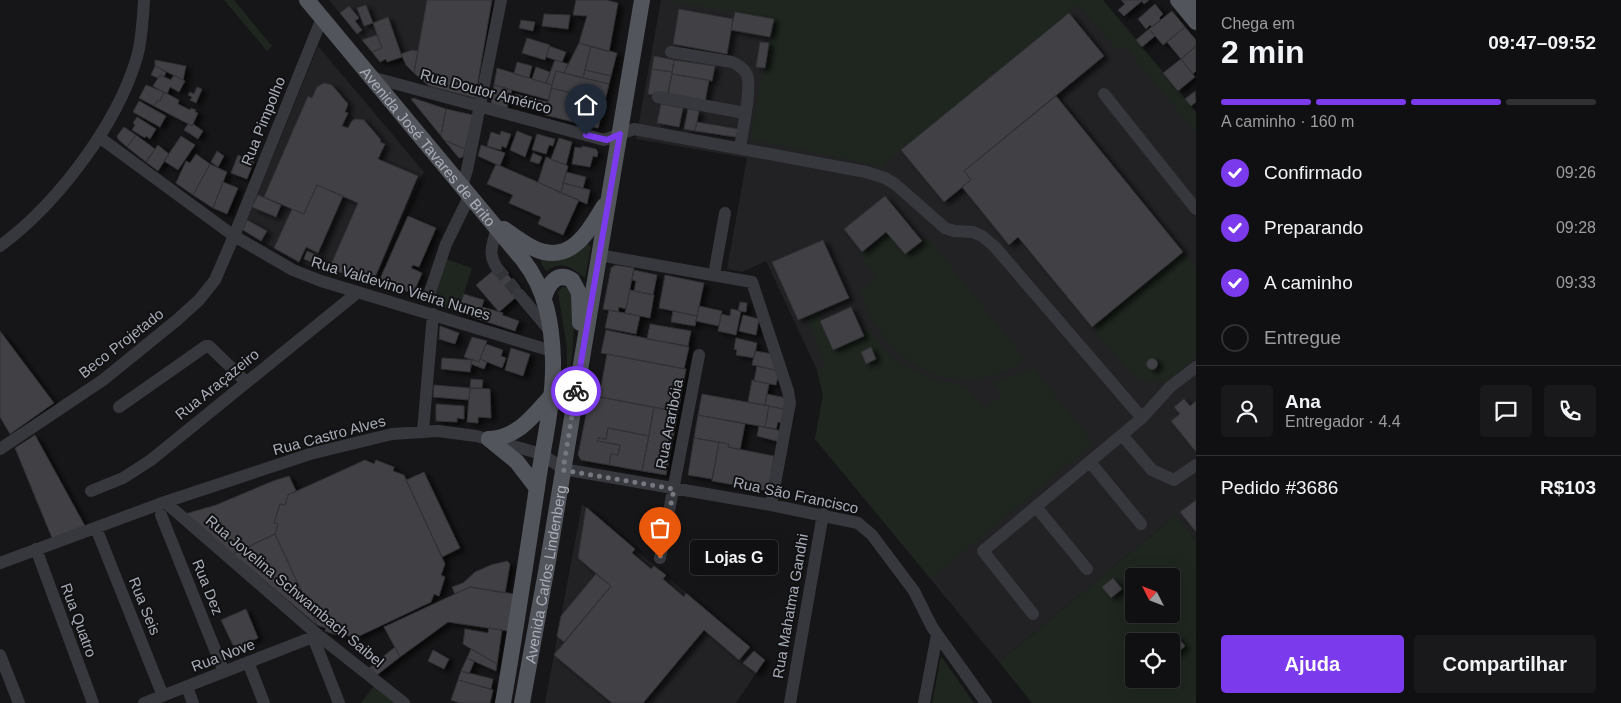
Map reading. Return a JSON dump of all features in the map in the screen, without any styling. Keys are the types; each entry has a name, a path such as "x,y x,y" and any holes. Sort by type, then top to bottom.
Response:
{"main road":[{"name":"Avenida José Tavares de Brito","path":"307,0 530,269 544,298"},
{"name":"Avenida Carlos Lindenberg","path":"522,703 642,0"},
{"path":"1178,0 1196,22"},
{"path":"1193,0 1196,4"},
{"path":"493,224 535,249 542,252 557,252 572,247 584,238 609,198"},
{"path":"544,298 548,285 555,279 568,278 576,285 580,298 581,359"},
{"name":"Avenida Carlos Lindenberg","path":"503,703 552,395 552,351 549,318 544,298"},
{"path":"489,439 504,437 518,431 552,395"},
{"path":"489,439 512,457 537,488"},
{"path":"542,454 567,440"}],"street":[{"path":"0,246 27,224 48,203 99,137 120,100 138,55 144,0"},
{"path":"429,295 466,191 467,170 501,0"},
{"name":"Rua Pimpolho","path":"234,236 322,18"},
{"path":"671,52 732,62 741,67 747,75 748,86 740,148"},
{"name":"Rua Doutor Américo","path":"371,77 604,140 634,129 875,175 895,184 944,228 954,231 969,231 982,236 1005,257 1142,418"},
{"path":"1104,94 1196,209"},
{"path":"658,98 745,113"},
{"name":"Rua Valdevino Vieira Nunes","path":"99,137 234,236 293,270 321,281 552,351"},
{"path":"714,275 725,213"},
{"path":"493,224 491,259 497,268"},
{"name":"Beco Projetado","path":"0,449 103,380 199,300 214,280 234,236"},
{"path":"599,255 752,282 788,391 790,403 771,505"},
{"name":"Rua Araçazeiro","path":"91,491 123,478 151,460 358,292"},
{"path":"519,294 550,331"},
{"path":"423,431 433,314"},
{"path":"119,407 206,346 209,346 246,382"},
{"name":"Rua Araribóia","path":"660,558 699,355"},
{"path":"1033,614 983,551 1142,418 1170,387 1196,367"},
{"name":"Rua Castro Alves","path":"0,563 96,528 329,449 392,434 423,431 453,432 489,439 542,454"},
{"path":"1122,435 1152,470 1174,480 1196,465"},
{"name":"Rua São Francisco","path":"542,454 563,470 823,514 858,523 868,530 919,599 937,635 986,703"},
{"path":"1090,462 1141,524"},
{"name":"Rua Dez","path":"161,507 224,672"},
{"name":"Rua Jovelina Schwambach Saibel","path":"161,507 404,703"},
{"path":"1036,507 1087,569"},
{"name":"Rua Mahatma Gandhi","path":"790,703 823,514"},
{"name":"Rua Seis","path":"96,528 163,696"},
{"name":"Rua Quatro","path":"36,549 93,703"},
{"path":"924,703 937,635"},
{"name":"Rua Nove","path":"144,703 313,637 340,703"},
{"path":"0,655 19,703"},
{"path":"248,662 264,703"},
{"path":"186,687 193,703"}],"shaded area":[{"path":"224,0 234,0 272,46 267,51"},
{"path":"329,0 492,0 475,98 429,86 409,69 402,57 387,62 386,59 380,62"},
{"path":"661,0 1103,0 1196,112 1196,541 1176,515 999,662 815,439 823,395 817,370 766,261 742,272 727,269 747,158 636,139"},
{"path":"666,0 1103,0 1196,112 1196,133 1127,49 1115,48 1078,5 885,163 884,167 750,139 773,19"},
{"path":"318,46 424,172 373,286 328,273 299,262 243,230"},
{"path":"886,232 905,254 927,237 1026,360 1000,374 975,379 950,378 926,371 905,357 886,339 871,317 860,291 877,277 859,254"},
{"path":"587,243 591,247 585,278 572,268 563,265 546,271 541,263 542,258"},
{"path":"1183,252 1196,268 1196,357 1167,382 1135,379 1092,327"},
{"path":"446,259 472,268 458,312 432,304"},
{"path":"562,287 567,287 571,296 574,328 564,414 567,387 567,348 558,292"},
{"path":"816,312 833,350 869,329 888,352 899,361 911,369 937,380 966,386 985,409 1002,395 993,383 1033,368 1093,443 931,579 815,439 823,395 817,370 825,367 822,353 806,317"},
{"path":"582,504 765,660 736,703 545,703"},
{"path":"1176,515 1196,541 1196,703 1032,703 999,662"},
{"path":"941,656 974,703 932,703"},
{"path":"374,686 396,703 361,703"}],"building":[{"path":"427,0 492,0 475,98 429,86 414,73"},
{"path":"576,0 606,0 618,3 609,52 579,43 587,16 573,15"},
{"path":"1121,0 1149,0 1144,4 1142,1 1124,16 1118,10 1125,4"},
{"path":"1155,4 1163,14 1159,18 1161,20 1146,29 1138,19"},
{"path":"366,5 373,23 364,26 357,8"},
{"path":"349,6 359,18 355,21 362,30 357,34 340,13"},
{"path":"679,9 733,19 727,54 673,44"},
{"path":"1172,11 1185,27 1163,45 1149,29"},
{"path":"735,12 774,19 770,37 731,30"},
{"path":"1069,13 1104,56 964,171 971,180 944,202 901,150"},
{"path":"544,14 570,15 568,29 542,26"},
{"path":"388,17 402,57 387,62 386,59 380,62 372,52 382,48 373,23"},
{"path":"521,20 535,22 533,31 519,28"},
{"path":"1185,27 1196,40 1196,46 1181,59 1167,42"},
{"path":"1149,29 1155,36 1142,47 1136,40"},
{"path":"377,35 382,48 372,52 362,40"},
{"path":"527,38 550,45 545,60 522,53"},
{"path":"760,42 769,43 765,68 756,67"},
{"path":"579,43 591,46 583,78 564,73"},
{"path":"549,46 566,52 562,62 546,57"},
{"path":"591,46 617,53 611,76 585,70"},
{"path":"1196,46 1196,71 1193,74 1181,59"},
{"path":"412,50 418,51 414,73 406,65 401,54"},
{"path":"654,56 674,60 672,72 652,69"},
{"path":"1181,59 1195,77 1178,91 1163,73"},
{"path":"155,60 186,66 183,80 155,66"},
{"path":"555,60 568,64 564,73 556,71 552,85 546,83"},
{"path":"674,60 715,66 712,81 672,74"},
{"path":"517,62 532,66 529,78 514,74"},
{"path":"155,66 166,72 164,77 160,75 158,78 151,75"},
{"path":"536,67 550,72 546,83 532,79"},
{"path":"497,68 552,85 549,100 494,85"},
{"path":"652,69 672,72 667,97 648,94"},
{"path":"585,70 611,76 609,84 583,78"},
{"path":"556,71 609,84 605,101 551,88"},
{"path":"672,74 709,80 705,102 668,95"},
{"path":"160,75 171,80 174,75 185,81 179,92 170,87 167,94 153,86"},
{"path":"324,83 332,85 348,104 345,112 348,113 342,126 348,128 355,119 364,120 381,140 380,142 385,144 378,159 418,176 373,282 329,269 358,203 317,185 304,214 264,197 308,96 312,98 317,87"},
{"path":"146,85 164,92 160,101 158,100 154,106 139,98"},
{"path":"494,85 512,90 507,108 491,104"},
{"path":"197,87 202,89 196,103 190,100 192,97 188,95 190,92 194,94"},
{"path":"551,88 605,101 598,128 545,115"},
{"path":"1195,91 1196,102 1191,106 1185,99"},
{"path":"164,92 179,100 178,104 190,110 191,108 196,110 195,112 198,113 192,126 154,106 158,100 160,101"},
{"path":"515,94 548,102 545,113 513,105"},
{"path":"1056,96 1183,252 1092,327 1018,237 1009,245 962,187 971,180 964,171"},
{"path":"413,98 446,109 441,136 411,99"},
{"path":"139,101 166,116 160,127 133,112"},
{"path":"661,104 683,108 679,127 657,123"},
{"path":"446,109 473,115 465,149 444,140 441,136"},
{"path":"688,109 699,111 695,131 684,129"},
{"path":"137,117 156,129 150,139 132,130 135,125 133,123"},
{"path":"697,122 738,129 736,137 695,131"},
{"path":"188,124 192,126 193,124 203,131 198,139 184,130"},
{"path":"124,127 136,135 127,147 117,136"},
{"path":"501,131 511,134 506,148 502,146 501,150 487,146 491,132 500,135"},
{"path":"517,131 532,137 525,157 510,150"},
{"path":"537,134 555,139 553,146 549,145 546,154 532,150"},
{"path":"136,135 155,149 146,162 127,147"},
{"path":"181,136 195,145 178,170 164,161"},
{"path":"559,138 572,142 566,165 551,159"},
{"path":"444,140 465,149 463,157 459,158"},
{"path":"158,145 169,154 158,171 146,162"},
{"path":"481,145 505,153 500,166 478,156"},
{"path":"582,146 596,149 598,152 597,157 593,156 590,167 572,164 575,147 582,148"},
{"path":"217,151 224,156 218,167 211,162"},
{"path":"533,153 542,157 539,164 530,161"},
{"path":"196,154 210,164 193,195 176,183 186,161 190,163"},
{"path":"238,155 254,162 247,179 231,173"},
{"path":"546,157 568,166 561,193 538,182"},
{"path":"210,164 227,172 213,208 193,195"},
{"path":"496,164 579,200 563,235 538,224 541,217 509,203 513,195 487,184"},
{"path":"566,172 586,177 583,188 563,183"},
{"path":"223,182 238,188 227,214 213,208"},
{"path":"563,183 590,190 587,204 561,193"},
{"path":"317,185 343,196 318,253 306,247 299,262 274,248 292,209 304,214"},
{"path":"258,195 281,205 276,217 252,207"},
{"path":"885,196 922,241 905,254 886,232 862,252 844,229"},
{"path":"408,216 436,228 419,267 413,265 411,268 422,273 413,294 380,279"},
{"path":"247,220 267,231 261,241 243,230"},
{"path":"823,240 849,298 798,320 772,262"},
{"path":"307,251 321,257 318,265 304,259"},
{"path":"500,265 522,292 499,312 476,285"},
{"path":"615,265 634,268 626,309 619,307 618,312 603,309 611,268"},
{"path":"634,270 657,275 653,295 634,291 636,281 632,280"},
{"path":"665,275 704,283 697,316 659,308"},
{"path":"630,290 654,295 650,318 625,313"},
{"path":"464,294 484,300 478,319 458,312"},
{"path":"740,302 747,303 746,312 738,311"},
{"path":"699,306 722,311 719,326 696,321"},
{"path":"482,307 503,313 502,315 519,321 515,331 478,319"},
{"path":"851,307 864,336 833,350 820,321"},
{"path":"731,309 741,311 736,335 718,331 721,314 730,316"},
{"path":"609,310 640,316 636,334 605,328"},
{"path":"673,311 697,316 695,326 671,322"},
{"path":"743,315 759,319 756,335 739,331"},
{"path":"650,324 691,331 688,346 647,339"},
{"path":"440,326 459,333 455,344 439,339"},
{"path":"606,330 689,347 684,369 601,353"},
{"path":"0,331 54,403 10,434 0,417"},
{"path":"472,337 487,341 479,362 464,357"},
{"path":"736,338 757,343 754,358 736,355 737,350 734,349"},
{"path":"486,344 503,350 501,356 506,358 502,368 480,359"},
{"path":"871,347 876,359 866,364 861,352"},
{"path":"511,348 530,354 523,376 505,370"},
{"path":"755,351 773,354 779,371 752,365"},
{"path":"607,354 686,369 678,412 599,397"},
{"path":"442,358 472,360 470,372 441,369"},
{"path":"1152,358 1158,364 1152,370 1146,364"},
{"path":"472,359 479,362 480,359 487,362 484,369 471,364"},
{"path":"757,366 779,371 776,385 754,381"},
{"path":"471,379 483,380 482,388 470,388"},
{"path":"752,380 769,384 765,405 748,402"},
{"path":"434,385 470,388 469,400 433,397"},
{"path":"470,388 490,389 491,418 478,417 478,423 467,422"},
{"path":"702,394 769,406 765,427 698,415"},
{"path":"767,394 786,398 787,410 765,405"},
{"path":"590,395 654,407 649,436 608,428 606,439 598,438 597,441 620,445 618,455 611,454 609,465 581,460 578,455"},
{"path":"1184,399 1190,406 1196,401 1196,452 1171,421 1180,414 1174,407"},
{"path":"436,404 464,406 464,419 457,418 457,422 436,421"},
{"path":"769,406 787,410 785,423 778,422 776,429 765,427"},
{"path":"654,407 678,412 666,475 642,471"},
{"path":"698,415 745,424 740,450 728,447 729,444 694,438"},
{"path":"759,426 782,431 780,442 757,436"},
{"path":"608,428 649,436 642,471 609,465 611,454 618,455 620,445 597,441 598,438 606,439"},
{"path":"35,435 85,526 52,538 15,448"},
{"path":"694,438 719,442 712,479 688,475"},
{"path":"719,442 729,444 728,447 774,456 768,491 712,481"},
{"path":"365,460 374,464 376,460 394,467 393,471 404,475 445,564 441,575 445,577 439,596 434,594 431,602 355,638 346,635 345,638 325,631 326,628 317,625 275,534 278,524 274,523 280,504 285,505 288,495"},
{"path":"424,472 460,548 442,557 406,480"},
{"path":"289,476 296,491 288,495 285,505 280,504 274,523 278,524 275,534 233,554 185,514 216,505"},
{"path":"1196,500 1196,532 1180,512"},
{"path":"586,507 635,549 632,553 651,569 654,566 666,575 663,579 684,597 686,593 750,647 739,660 704,630 643,703 612,703 554,655 611,586 578,558"},
{"path":"275,534 317,625 233,554"},
{"path":"507,561 510,564 505,593 470,587 455,594 452,587 463,583 475,572"},
{"path":"596,574 611,586 564,642 557,636 561,616"},
{"path":"1113,578 1122,589 1111,598 1102,587"},
{"path":"470,587 514,594 508,631 448,622 400,657 384,627"},
{"path":"246,609 258,638 236,648 221,620"},
{"path":"489,628 502,630 497,664 463,644 465,629 488,633"},
{"path":"1180,640 1185,646 1180,650"},
{"path":"395,647 400,657 377,675 369,668"},
{"path":"471,649 497,664 496,671 467,658"},
{"path":"433,650 449,659 444,669 428,661"},
{"path":"754,651 765,660 756,673 743,663"},
{"path":"467,658 474,662 469,674 461,671"},
{"path":"461,671 493,679 491,689 458,680"},
{"path":"458,680 493,690 490,703 460,703 451,700"}],"tunnel":[{"path":"497,268 519,294"}],"way so far":[{"path":"576,391 563,470 674,489 660,558"}],"place":[{"name":"Lojas G","path":"660,558"}],"route":[{"path":"576,391 620,134 607,140 586,135"}]}
